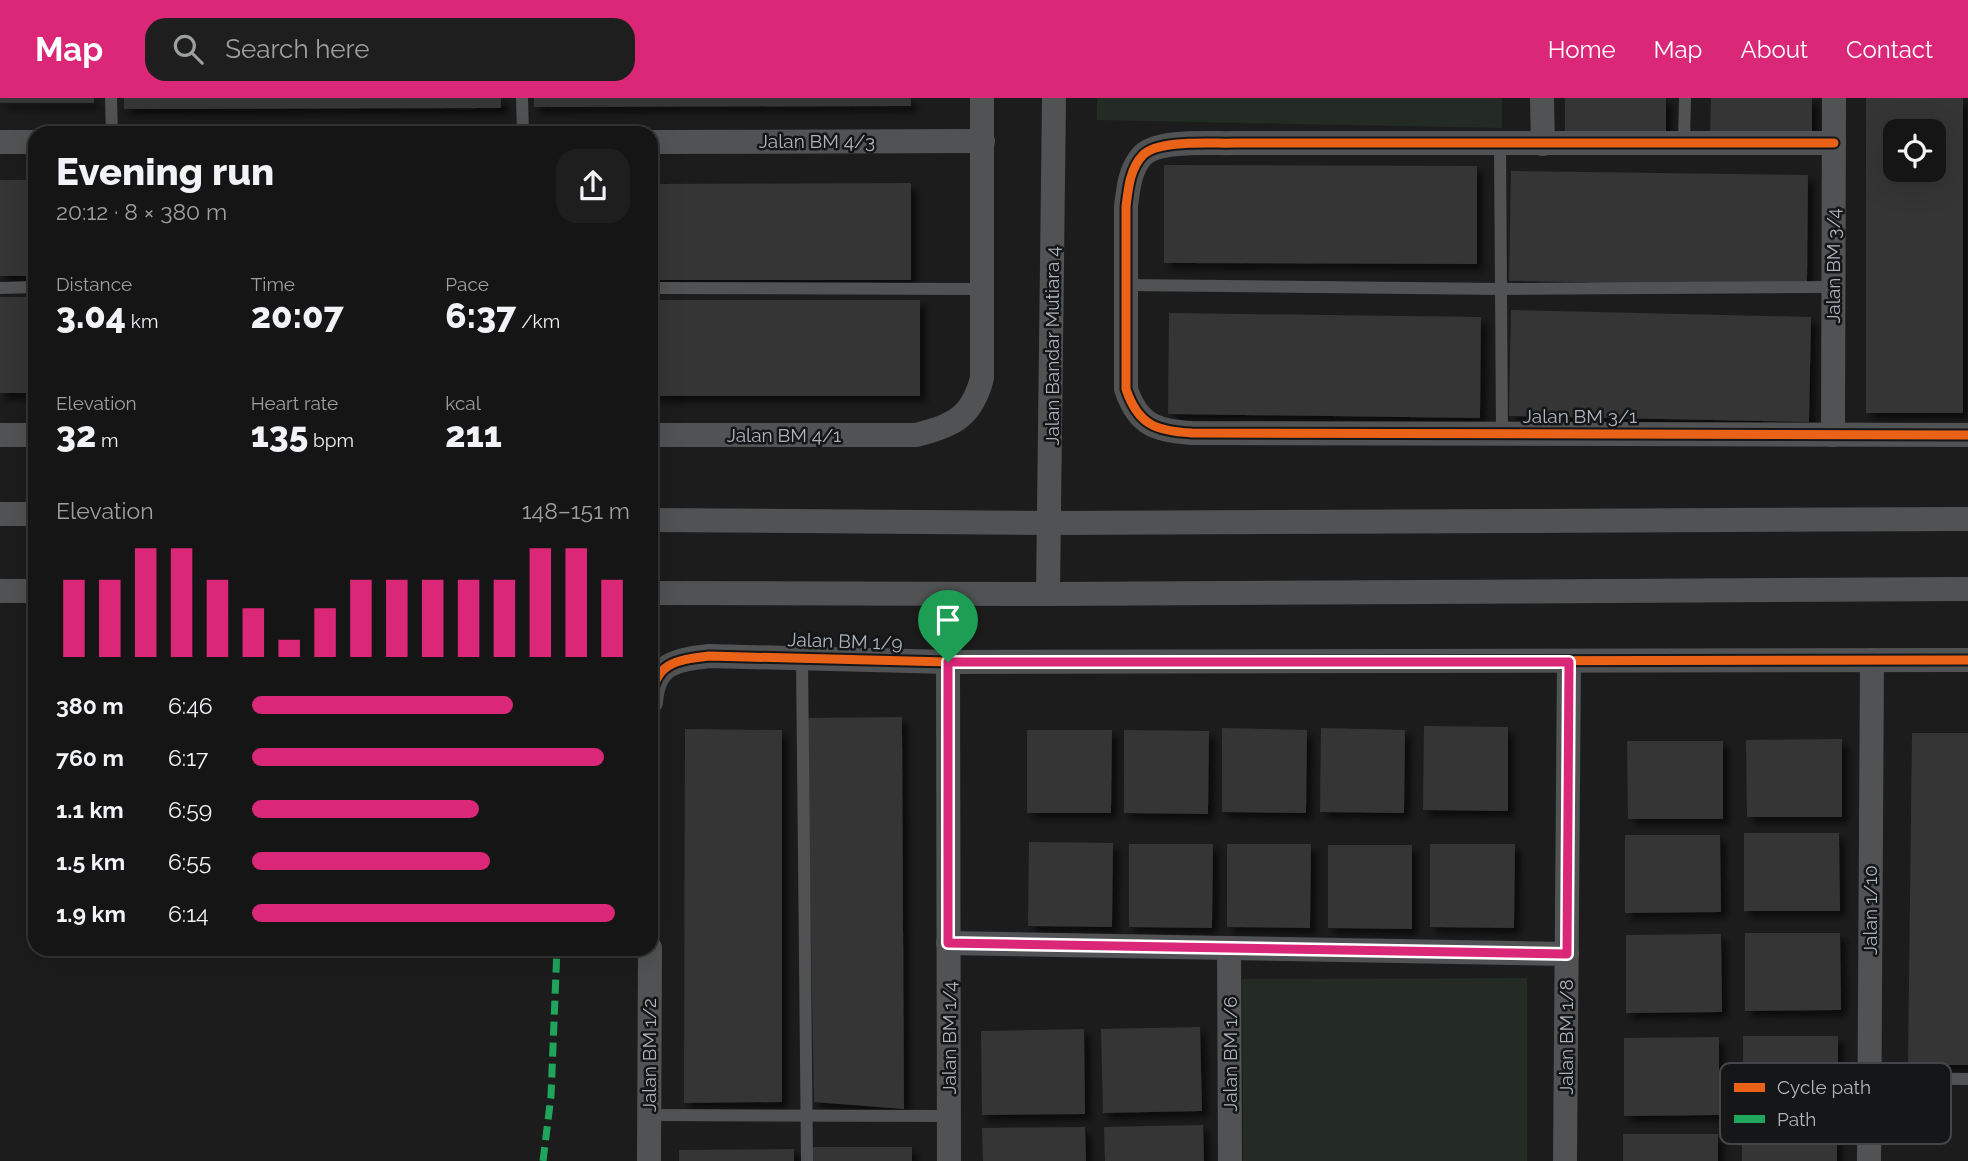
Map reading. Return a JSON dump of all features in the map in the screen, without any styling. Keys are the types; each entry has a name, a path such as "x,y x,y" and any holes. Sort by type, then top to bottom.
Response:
{"street":[{"name":"Jalan BM 4/1","path":"658,435 916,435 953,425 970,408 982,378 982,98"},
{"name":"Jalan Bandar Mutiara 4","path":"1048,594 1054,98"},
{"path":"1542,98 1542,144"},
{"name":"Jalan BM 3/4","path":"1833,435 1835,98"},
{"name":"Jalan BM 4/3","path":"658,142 983,141"},
{"path":"0,142 28,142"},
{"path":"1126,285 1128,186 1136,162 1145,152 1169,145 1834,143"},
{"name":"Jalan BM 3/1","path":"1126,285 1126,389 1132,408 1145,422 1168,432 1968,435"},
{"path":"0,435 28,435"},
{"path":"0,514 28,514"},
{"path":"658,520 1050,523 1968,519"},
{"path":"658,593 1048,594 1968,589"},
{"path":"0,591 28,591"},
{"name":"Jalan BM 1/9","path":"658,675 677,660 709,656 948,662 1968,660"},
{"name":"Jalan 1/10","path":"1869,1063 1872,660"},
{"name":"Jalan BM 1/4","path":"948,662 949,1161"},
{"name":"Jalan BM 1/8","path":"1565,1161 1569,662"},
{"path":"948,943 1567,954"},
{"name":"Jalan BM 1/6","path":"1229,948 1230,1161"},
{"name":"Jalan BM 1/2","path":"649,1161 650,956"}],"lane":[{"path":"111,98 112,126"},
{"path":"522,98 523,126"},
{"path":"1684,143 1685,98"},
{"path":"1500,144 1503,433"},
{"path":"1126,285 1502,289 1833,287"},
{"path":"0,288 28,287"},
{"path":"658,288 982,289"},
{"path":"802,657 807,1161"},
{"path":"649,1115 949,1116"}],"shaded area":[{"path":"1097,98 1502,98 1502,128 1097,120"},
{"path":"1527,978 1527,1161 1243,1161 1242,979"}],"building":[{"path":"0,98 94,98 94,103 0,103"},
{"path":"124,98 501,98 501,108 124,109"},
{"path":"534,98 911,98 911,106 534,107"},
{"path":"1565,98 1666,98 1666,141 1565,141"},
{"path":"1711,98 1812,98 1812,137 1710,136"},
{"path":"1866,98 1963,98 1963,413 1866,413"},
{"path":"1164,165 1477,166 1477,264 1164,263"},
{"path":"1511,171 1808,175 1807,285 1509,281"},
{"path":"0,180 28,180 28,276 0,276"},
{"path":"911,183 911,280 658,280 658,184"},
{"path":"0,297 28,297 28,393 0,393"},
{"path":"658,300 920,300 920,396 658,396"},
{"path":"1511,310 1811,317 1809,422 1509,416"},
{"path":"1169,313 1481,317 1480,418 1168,414"},
{"path":"902,717 904,1109 814,1102 807,718"},
{"path":"1424,726 1508,727 1508,811 1423,810"},
{"path":"1222,728 1307,730 1306,813 1222,812"},
{"path":"1321,728 1405,730 1404,813 1320,812"},
{"path":"685,729 782,730 782,1102 684,1103"},
{"path":"1027,730 1112,730 1111,813 1027,813"},
{"path":"1124,730 1209,731 1208,814 1124,813"},
{"path":"1912,733 1968,733 1968,1065 1908,1063"},
{"path":"1842,739 1842,817 1747,817 1746,740"},
{"path":"1627,741 1723,741 1723,819 1628,819"},
{"path":"1744,833 1839,833 1840,911 1744,911"},
{"path":"1625,835 1720,835 1721,912 1625,913"},
{"path":"1029,842 1113,843 1112,927 1028,926"},
{"path":"1129,844 1213,844 1212,928 1129,927"},
{"path":"1227,844 1311,844 1310,928 1227,927"},
{"path":"1430,844 1515,844 1514,928 1430,927"},
{"path":"1328,845 1412,845 1412,929 1328,928"},
{"path":"1745,933 1840,933 1841,1010 1745,1011"},
{"path":"1721,934 1722,1012 1626,1013 1626,935"},
{"path":"1200,1027 1202,1111 1103,1113 1101,1029"},
{"path":"1084,1029 1085,1114 982,1115 981,1031"},
{"path":"1743,1036 1838,1036 1838,1063 1743,1063"},
{"path":"1719,1037 1719,1115 1624,1116 1624,1038"},
{"path":"1203,1125 1204,1161 1105,1161 1104,1127"},
{"path":"1085,1127 1086,1161 983,1161 982,1128"},
{"path":"1623,1134 1718,1134 1718,1161 1623,1161"},
{"path":"1742,1144 1837,1144 1837,1161 1742,1161"},
{"path":"809,1147 912,1147 912,1161 809,1161"},
{"path":"794,1149 794,1161 679,1161 679,1150"}],"marked path":[{"path":"543,1161 551,1096 557,956"}],"cycle path":[{"path":"1834,143 1200,143 1173,144 1151,150 1143,155 1135,166 1126,207 1126,389 1136,411 1150,424 1158,428 1192,433 1968,435"},
{"path":"658,677 662,671 676,662 709,656 948,662 1968,660"}],"route":[{"path":"948,662 1569,662 1567,954 948,943 948,662"}]}
